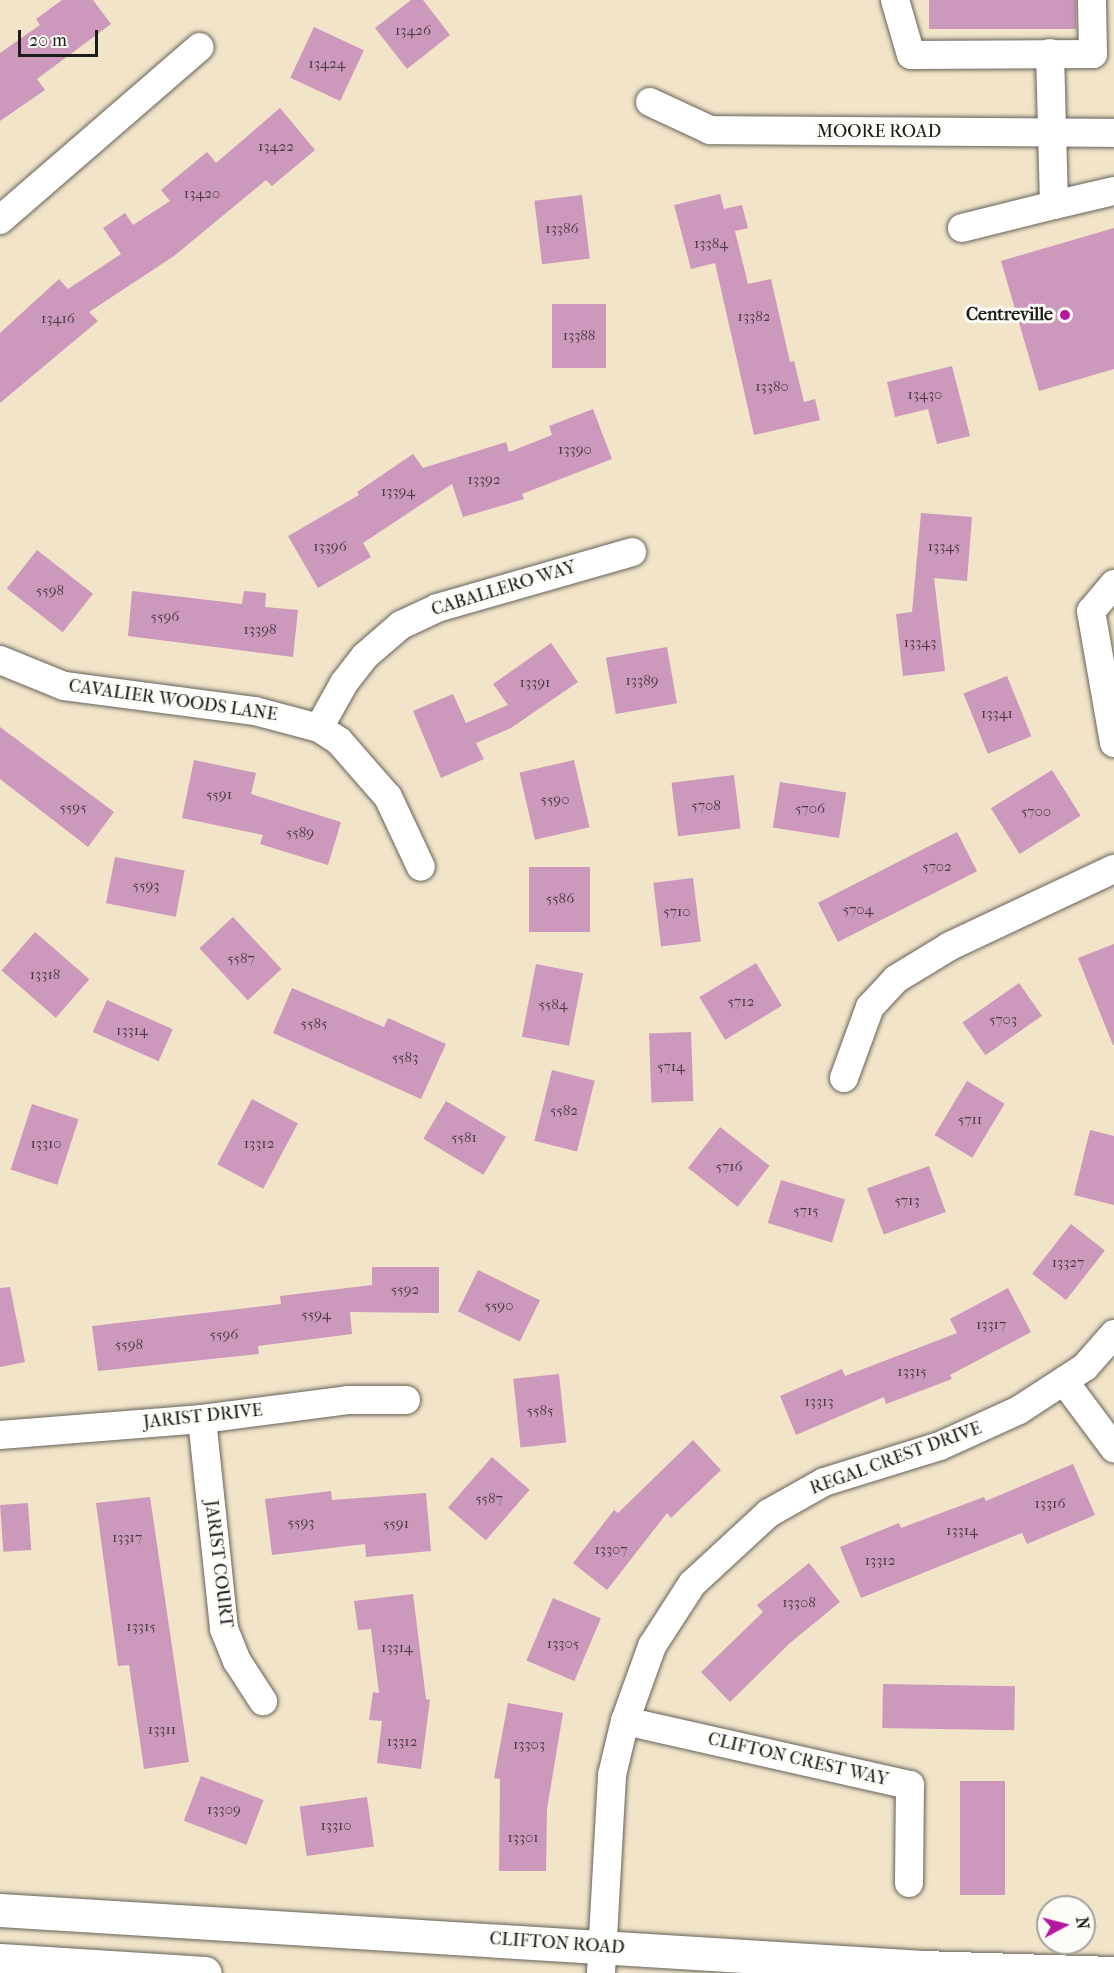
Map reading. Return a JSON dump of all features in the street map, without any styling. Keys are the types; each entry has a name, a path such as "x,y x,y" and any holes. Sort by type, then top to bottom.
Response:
{"main road":[{"name":"CLIFTON ROAD","path":"0,1910 602,1960 1114,1973"},
{"path":"0,1960 205,1973"}],"street":[{"path":"895,0 911,55 1093,54 1092,0"},
{"path":"0,220 200,47"},
{"path":"1050,53 1050,133 1054,205"},
{"name":"MOORE ROAD","path":"650,102 710,130 1114,133"},
{"path":"962,228 1114,191"},
{"name":"CABALLERO WAY","path":"319,728 344,683 365,656 401,625 437,608 632,552"},
{"path":"1114,584 1091,611 1114,743"},
{"name":"CAVALIER WOODS LANE","path":"0,660 32,677 64,686 255,711 319,728 339,741 388,797 421,867"},
{"path":"844,1078 870,1007 897,980 950,946 1114,869"},
{"name":"REGAL CREST DRIVE","path":"602,1960 612,1775 625,1720 652,1646 692,1584 769,1513 824,1482 978,1430 1019,1410 1085,1366 1114,1334"},
{"path":"1064,1381 1114,1448"},
{"name":"JARIST DRIVE","path":"0,1435 201,1419 348,1400 406,1400"},
{"name":"JARIST COURT","path":"201,1419 224,1629 237,1661 263,1701"},
{"name":"CLIFTON CREST WAY","path":"625,1720 910,1785 909,1883"}],"building":[{"path":"62,0 93,0 111,24 37,79 45,90 0,121 0,53 40,25 36,19"},
{"path":"411,0 423,0 450,35 407,69 375,28"},
{"path":"929,0 1076,0 1076,29 929,29"},
{"path":"314,27 364,50 340,101 290,78"},
{"path":"280,108 315,150 272,186 266,180 174,256 89,312 98,321 0,403 0,333 59,279 68,289 121,254 103,228 125,213 133,225 170,201 161,190 207,152 216,163"},
{"path":"720,194 724,209 742,205 748,228 735,231 748,284 771,279 790,362 794,361 804,402 815,399 820,420 754,435 715,263 691,269 674,205"},
{"path":"582,195 590,259 542,264 534,201"},
{"name":"Centreville","path":"1114,228 1114,369 1039,391 1001,261"},
{"path":"552,304 606,304 606,368 552,368"},
{"path":"952,366 970,436 937,444 928,409 895,417 887,382"},
{"path":"593,409 612,459 522,494 524,499 463,517 452,484 363,543 371,557 318,588 288,536 359,495 357,492 413,454 423,468 506,442 509,452 552,435 549,426"},
{"path":"921,513 972,517 967,581 934,578 945,671 903,676 896,614 912,612"},
{"path":"37,550 93,594 63,632 7,589"},
{"path":"132,591 242,604 244,591 266,593 265,607 298,610 293,657 128,636"},
{"path":"551,643 578,682 511,728 476,743 484,759 441,778 413,711 453,694 466,723 508,705 493,684"},
{"path":"667,647 677,703 616,714 606,658"},
{"path":"1007,676 1031,736 988,754 963,694"},
{"path":"0,727 114,812 88,847 0,779"},
{"path":"194,760 256,773 251,794 341,822 328,865 260,844 263,835 182,818"},
{"path":"574,760 590,827 535,840 519,773"},
{"path":"1052,770 1081,816 1020,854 991,808"},
{"path":"734,775 741,829 678,836 671,783"},
{"path":"780,782 846,792 839,838 773,827"},
{"path":"957,832 977,871 838,942 818,903"},
{"path":"115,857 185,871 176,917 106,903"},
{"path":"529,867 590,867 590,932 529,932"},
{"path":"693,878 701,942 661,946 653,883"},
{"path":"233,917 281,969 248,1000 199,948"},
{"path":"35,932 89,979 56,1018 2,970"},
{"path":"1114,944 1114,1045 1113,1045 1078,958"},
{"path":"756,963 782,1006 725,1040 699,997"},
{"path":"536,964 583,973 569,1046 522,1037"},
{"path":"1019,983 1042,1016 985,1055 962,1023"},
{"path":"292,988 384,1027 388,1018 446,1044 421,1099 273,1033"},
{"path":"107,1000 173,1029 159,1061 93,1032"},
{"path":"691,1032 693,1101 651,1102 649,1033"},
{"path":"552,1070 595,1081 577,1151 534,1141"},
{"path":"967,1081 1005,1104 972,1158 935,1135"},
{"path":"252,1099 298,1123 263,1189 217,1164"},
{"path":"446,1101 506,1137 483,1175 423,1139"},
{"path":"32,1104 79,1119 57,1185 11,1170"},
{"path":"720,1127 770,1166 738,1207 688,1168"},
{"path":"1090,1130 1114,1136 1114,1205 1074,1195"},
{"path":"929,1166 946,1212 884,1235 867,1189"},
{"path":"781,1180 845,1200 832,1243 768,1223"},
{"path":"1071,1224 1105,1250 1066,1300 1032,1274"},
{"path":"372,1267 439,1267 439,1313 350,1312 352,1334 258,1346 259,1354 98,1371 92,1326 281,1304 280,1296 372,1285"},
{"path":"478,1270 540,1300 520,1342 458,1311"},
{"path":"10,1287 25,1362 0,1367 0,1288"},
{"path":"1008,1288 1031,1332 950,1375 952,1379 886,1404 884,1397 796,1435 780,1396 842,1369 845,1376 957,1333 950,1319"},
{"path":"559,1374 566,1443 520,1447 513,1379"},
{"path":"693,1440 721,1470 671,1518 667,1513 607,1590 573,1563 614,1510 618,1513"},
{"path":"492,1457 530,1490 486,1540 448,1508"},
{"path":"1073,1464 1095,1515 1027,1544 1022,1533 861,1598 840,1547 899,1523 901,1528 984,1497 986,1501"},
{"path":"331,1491 332,1500 426,1493 431,1551 366,1557 365,1544 272,1555 265,1499"},
{"path":"150,1497 189,1762 144,1769 129,1665 118,1666 96,1503"},
{"path":"28,1503 31,1550 3,1552 0,1505"},
{"path":"809,1563 840,1602 790,1643 730,1702 701,1672 763,1612 757,1605"},
{"path":"413,1594 426,1699 430,1700 421,1769 377,1763 382,1721 369,1720 373,1692 379,1693 371,1629 358,1630 354,1601"},
{"path":"553,1598 601,1618 574,1681 526,1661"},
{"path":"883,1684 1015,1686 1014,1730 882,1728"},
{"path":"508,1703 563,1713 547,1809 546,1871 499,1871 500,1779 494,1778"},
{"path":"201,1776 264,1800 246,1845 184,1821"},
{"path":"960,1781 1005,1781 1005,1895 960,1895"},
{"path":"367,1797 374,1847 307,1856 300,1806"}],"place":[{"name":"Centreville","path":"1065,315"}]}
